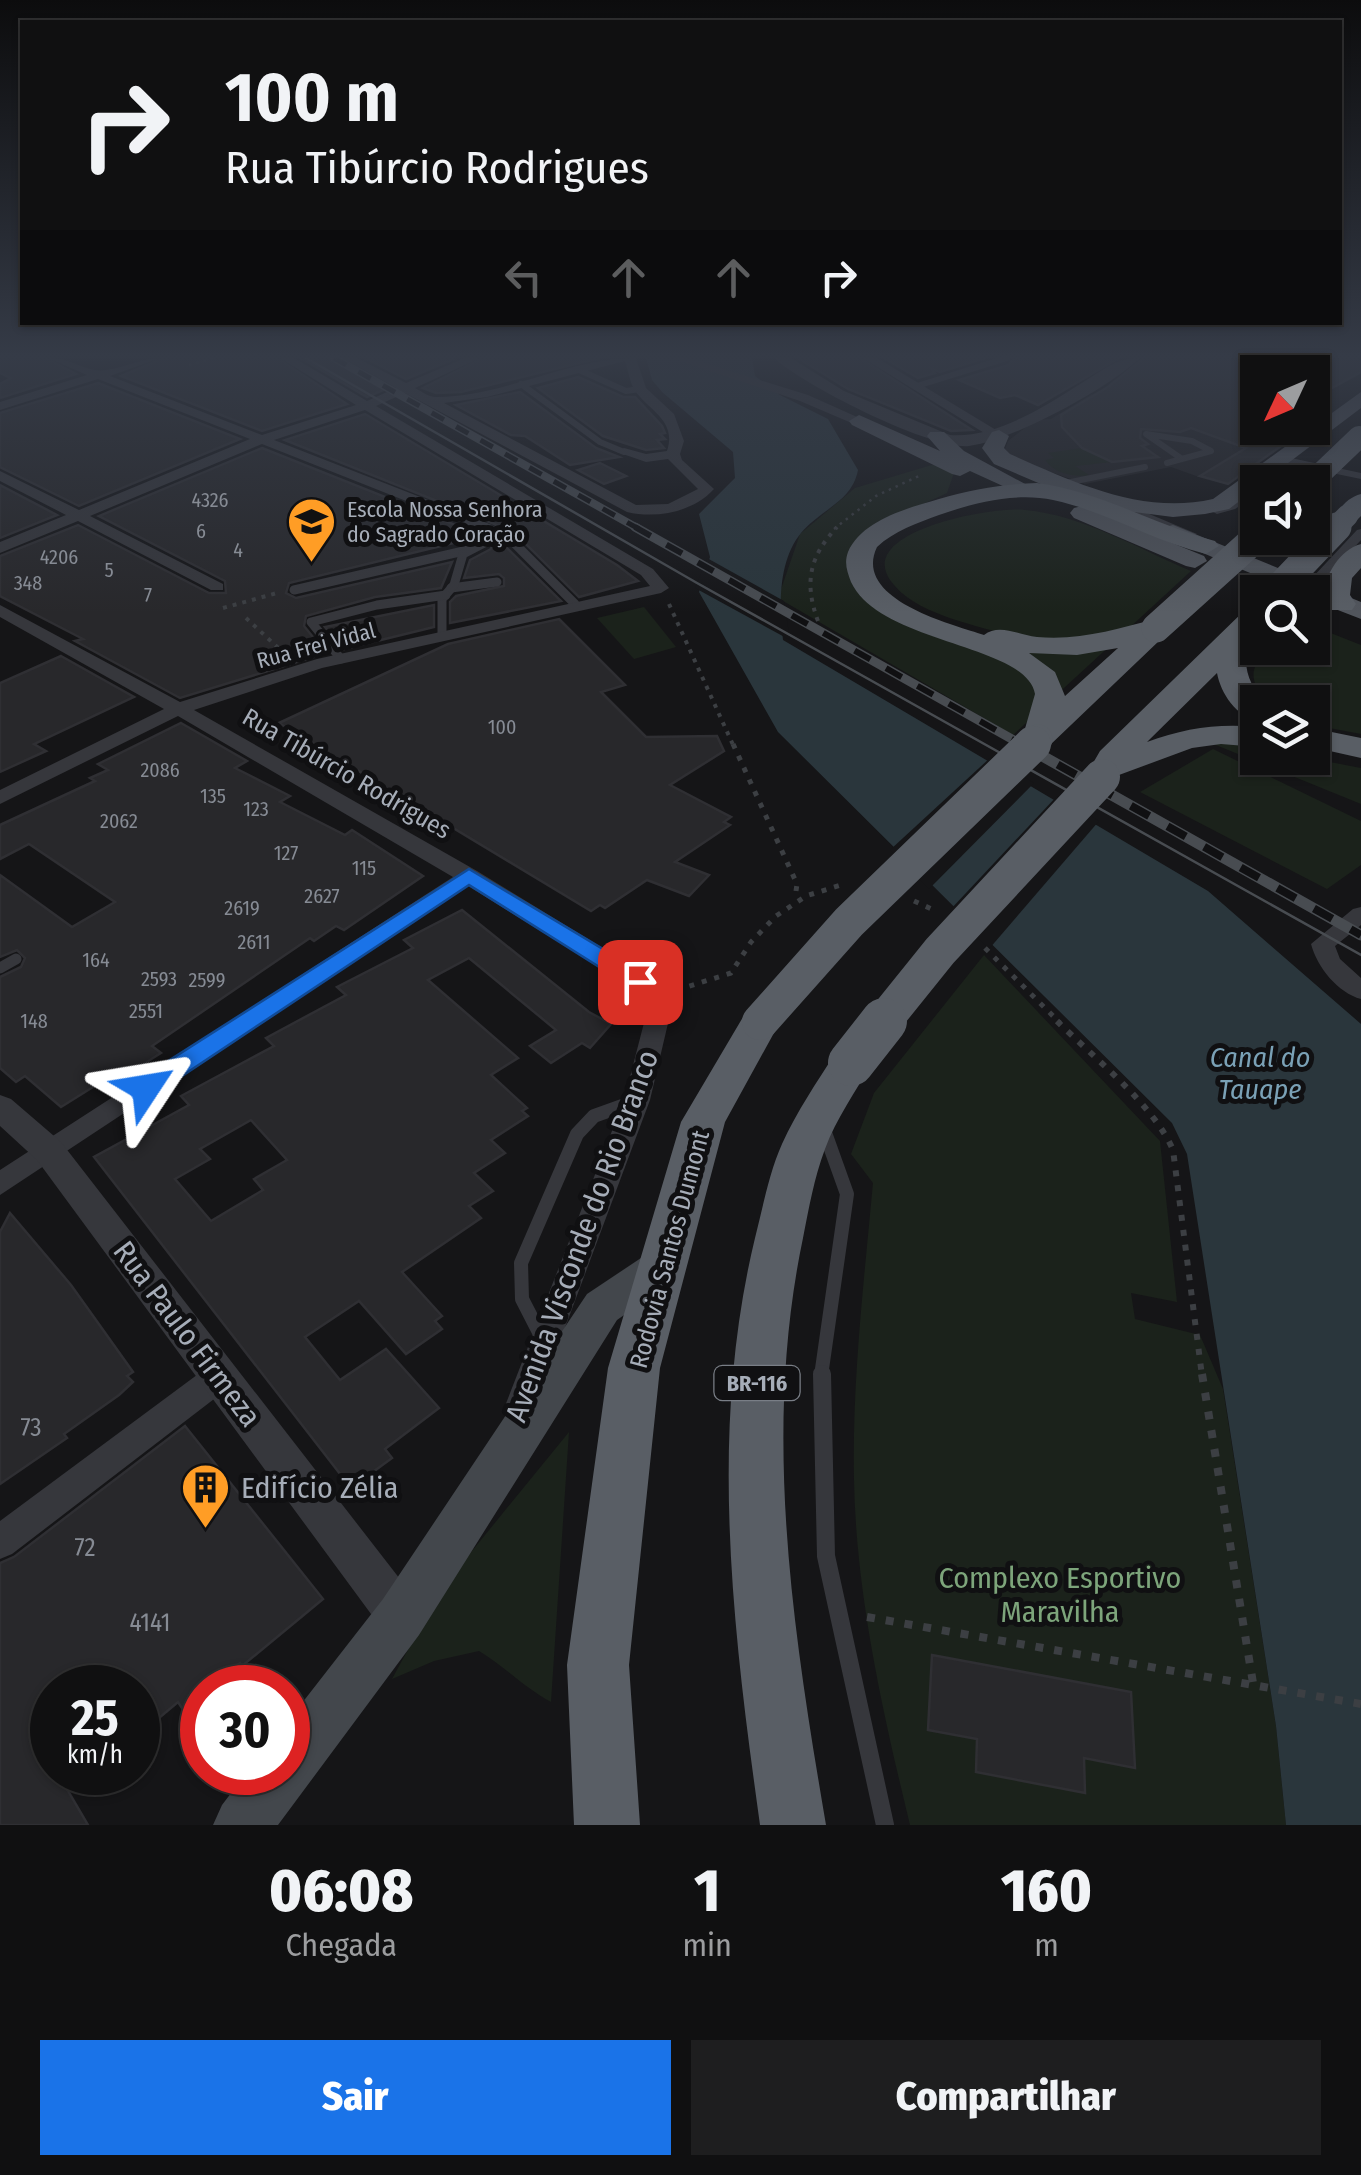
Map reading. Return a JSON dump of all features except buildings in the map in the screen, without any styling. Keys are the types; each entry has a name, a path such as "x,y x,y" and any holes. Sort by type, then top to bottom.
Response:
{"highway":[{"path":"1330,465 1353,443"},
{"path":"930,509 958,490 962,480 956,461"},
{"path":"1156,628 1124,640 1075,648 999,643 897,611 870,591 858,560 867,542 896,523 930,509 1023,491 1058,494 1171,538 1206,546"},
{"path":"1289,575 1361,501"},
{"path":"1038,740 1042,716 1050,704 1050,687 1036,670 999,643 896,598 879,580 877,553 902,532 981,508 1032,507 1120,528"},
{"name":"Rodovia Santos Dumont","path":"608,1825 598,1664 634,1368 703,1122 760,1022 849,922 1240,552"},
{"path":"1352,608 1336,595 1339,577 1361,552"},
{"name":"BR-116","path":"793,1825 759,1564 757,1370 774,1252 804,1146 818,1115 851,1063 940,951 1102,777 1112,758 1240,633"},
{"path":"1234,640 1230,674 1240,696"},
{"path":"1102,777 1164,743 1212,734 1240,736"},
{"path":"1330,741 1361,748"},
{"path":"1330,754 1361,760"}],"main road":[{"path":"913,443 1240,579"},
{"path":"942,443 956,461 1058,484"},
{"path":"995,443 993,448 1002,459 1352,608"},
{"path":"1085,496 1162,509 1221,504 1301,443"},
{"path":"1330,619 1361,632"},
{"name":"Avenida Visconde do Rio Branco","path":"310,1737 401,1617 602,1307 659,1268"},
{"path":"242,1825 265,1795"}],"street":[{"path":"0,548 253,443"},
{"path":"268,443 488,528"},
{"path":"428,443 647,572 662,588"},
{"path":"513,443 641,512 698,497 707,489 676,462 673,454 677,443"},
{"path":"624,452 646,458 673,454"},
{"path":"1286,465 1291,461 1310,465"},
{"path":"1330,469 1361,476"},
{"path":"0,476 217,587"},
{"path":"1240,499 1219,511 1171,514 1132,510 1240,554"},
{"path":"1243,555 1314,584 1361,533"},
{"name":"Rua Frei Vidal","path":"0,798 180,708 302,669 575,604 662,588"},
{"name":"Rua Tibúrcio Rodrigues","path":"0,610 180,708 469,876 640,982 655,1000"},
{"path":"0,1184 469,876"},
{"path":"1353,920 1322,944 1324,954 1361,991"},
{"name":"Avenida Visconde do Rio Branco","path":"498,1470 637,1100 658,1019 655,1000"},
{"name":"Rua Paulo Firmeza","path":"0,1107 49,1151 401,1617"},
{"path":"0,1542 220,1376"}],"lane":[{"path":"603,443 624,452"},
{"path":"1156,443 1182,460"},
{"path":"1166,463 1211,451 1194,443"},
{"path":"1058,484 1145,467"},
{"path":"442,636 448,592 463,554 486,542 488,528 510,539 575,604"},
{"path":"294,590 374,568 472,549"},
{"path":"341,659 311,622 497,582"},
{"path":"0,968 16,959"},
{"path":"544,1340 522,1299 521,1263 578,1134 594,1116 637,1100"},
{"path":"818,1115 847,1194 821,1378 826,1556 885,1825"}],"path":[{"path":"818,621 810,608 808,578 816,554 833,529 882,490 929,473"},
{"path":"662,588 796,884 795,898"},
{"path":"222,608 294,590"},
{"path":"246,618 302,669"},
{"path":"655,1000 731,973 747,945 795,898 848,884"},
{"path":"902,897 942,916"},
{"path":"981,944 1140,1105 1168,1138 1173,1150 1190,1301 1253,1684"},
{"path":"868,1617 1361,1704"}],"shaded area":[{"path":"1007,443 1233,443 1247,448 1199,477 1171,467 1085,484 1013,459 1005,449"}],"green space":[{"path":"1082,448 1112,462 1075,466 1089,475 1077,476 1059,471 1045,460 1054,458 1048,453"},
{"path":"935,464 954,473 947,493 882,523 849,574 946,637 1007,635 944,616 913,601 890,580 885,562 893,547 910,535 961,517 1009,510 1046,513 1110,534 1191,571 1013,735 778,598 800,534 855,488"},
{"path":"644,607 676,647 634,659 597,618"},
{"path":"1330,633 1361,645 1361,734 1330,728 1330,685 1256,685 1256,665 1330,665"},
{"path":"1211,743 1240,744 1240,755"},
{"path":"1213,749 1240,762 1240,775 1266,775 1361,821 1361,865 1327,889 1140,792"},
{"path":"1330,762 1361,768 1361,804 1290,775 1330,775"},
{"name":"Complexo Esportivo Maravilha","path":"984,955 1160,1141 1177,1302 1131,1293 1135,1319 1200,1335 1223,1389 1276,1726 1286,1825 910,1825 873,1654 856,1523 855,1406 873,1183 851,1154 874,1093"},
{"path":"569,1432 551,1702 479,1651 434,1661 392,1679 441,1589"}],"water":[{"name":"Canal do Tauape","path":"723,443 842,443 858,470 843,498 809,525 793,544 784,570 783,640 1208,891 1361,1024 1361,1825 1286,1825 1276,1726 1187,1154 1172,1123 778,732 699,592 710,557 699,514 735,478 733,452"}],"pier":[{"path":"707,558 784,601 790,640 695,588"},
{"path":"991,757 1034,783 929,889 890,850"},
{"path":"1057,796 1099,821 989,949 950,910"}],"tram line":[{"path":"454,443 1361,955"}],"railway":[{"path":"486,443 639,529"},
{"path":"635,527 1026,747"},
{"path":"1021,744 1361,935"}],"place":[{"name":"Escola Nossa Senhora do Sagrado Coração","path":"312,564"},
{"name":"Edifício Zélia","path":"206,1530"}],"route":[{"path":"146,1088 469,876 640,982"}]}
